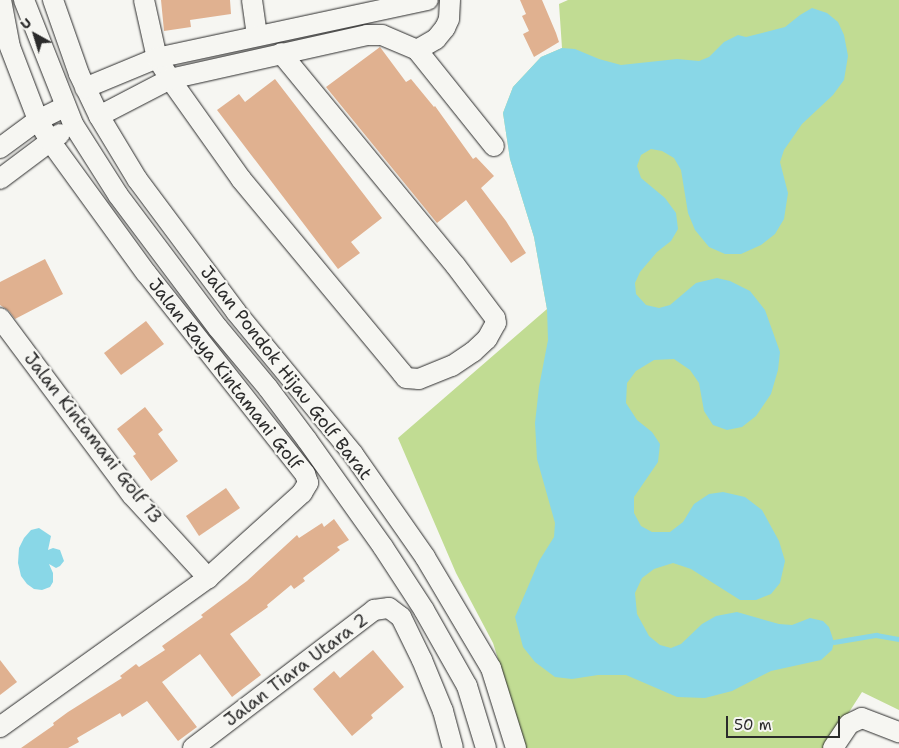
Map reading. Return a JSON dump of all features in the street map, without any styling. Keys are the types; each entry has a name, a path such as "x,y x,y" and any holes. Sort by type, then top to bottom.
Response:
{"street":[{"name":"Jalan Raya Kintamani Golf","path":"1,724 208,578 302,493 308,483 305,474 146,273 50,142 38,120 10,47 2,0"},
{"name":"Jalan Pondok Hijau Golf Barat","path":"24,0 69,115 118,195 218,328 285,410 383,547 424,610 467,686 486,748"},
{"name":"Jalan Pondok Hijau Golf Barat","path":"53,0 85,88 136,179 236,312 353,454 425,557 491,668 516,748"},
{"path":"144,0 157,58 170,79 242,180 406,378 419,379 452,366 473,352 487,339 496,323 495,318 466,278 281,53"},
{"path":"252,0 257,36"},
{"path":"85,88 157,58 428,0"},
{"path":"417,50 436,39 445,28 449,19 450,0"},
{"path":"99,116 170,79 375,33 394,39 417,50 494,146"},
{"path":"0,148 38,120 69,115"},
{"path":"0,179 50,142 69,115"},
{"path":"218,328 236,312"},
{"name":"Jalan Kintamani Golf 13","path":"0,318 132,494 208,578"},
{"name":"Jalan Tiara Utara 2","path":"193,748 374,610 389,608 401,617 443,711 454,748"},
{"path":"467,686 491,668"},
{"path":"833,748 845,730 862,718 899,732"}],"green space":[{"path":"568,0 899,0 899,710 862,692 826,748 526,748 493,643 456,573 398,438 547,309 534,237 510,159 503,113 513,87 541,57 562,48 559,4"}],"water":[{"path":"812,8 827,13 838,22 844,35 848,56 844,80 833,95 802,124 784,150 780,162 788,193 784,219 775,234 761,245 741,254 725,254 709,247 695,230 688,213 681,170 674,158 662,151 651,149 641,155 637,166 641,178 665,198 676,213 678,229 671,241 657,252 640,272 635,283 636,294 646,305 659,308 670,305 696,283 717,278 730,281 750,291 765,310 780,352 778,370 771,394 756,416 742,427 727,430 713,425 704,411 699,383 690,370 674,359 654,360 636,371 627,383 626,403 637,420 652,432 660,444 658,462 634,497 634,513 641,526 652,532 670,532 683,522 694,504 709,494 723,492 745,497 762,510 779,541 785,561 780,583 771,594 756,600 740,600 691,569 673,563 654,569 642,578 635,593 637,614 649,636 660,645 671,648 681,644 702,624 716,616 737,612 779,624 792,625 810,618 823,621 829,627 834,642 832,650 821,660 771,671 732,691 705,698 677,697 626,675 598,675 572,679 555,677 535,662 523,647 515,617 539,561 554,537 555,523 537,459 535,423 539,387 548,340 547,309 534,237 510,159 503,113 513,87 541,57 562,48 575,49 599,59 621,65 677,59 699,61 709,57 724,42 738,35 746,37 785,27"},
{"path":"39,528 51,536 48,550 53,548 60,550 64,561 56,568 49,564 53,573 53,582 50,587 42,590 34,589 27,584 21,576 18,563 19,548 24,538 31,530"}],"building":[{"path":"161,0 230,0 231,14 190,20 191,27 164,31"},
{"path":"520,0 542,0 559,42 534,57 523,34 529,31 522,16 526,14"},
{"path":"380,47 406,82 411,79 435,106 473,159 476,157 494,176 481,188 506,221 526,253 511,263 466,200 437,223 326,87"},
{"path":"275,79 382,218 351,242 360,253 338,269 217,110 239,94 245,102"},
{"path":"45,259 63,294 15,319 9,311 0,305 0,282"},
{"path":"146,321 164,344 121,375 104,353"},
{"path":"145,407 163,430 158,434 178,461 151,481 133,456 136,454 117,429"},
{"path":"226,488 240,508 199,536 186,516"},
{"path":"334,519 349,540 337,547 340,550 303,578 305,581 294,589 291,585 267,605 268,607 230,634 261,675 232,697 200,654 162,682 197,727 178,741 147,701 122,717 120,713 77,738 79,742 68,748 21,748 54,725 53,723 68,712 122,678 120,676 136,664 139,667 165,650 162,646 203,617 201,615 247,581 297,535 299,538 322,523 324,527"},
{"path":"373,650 404,687 371,715 373,718 352,736 313,689 334,671 340,678"},
{"path":"0,660 17,682 0,695"}],"waterway":[{"path":"834,642 876,635 899,639"}]}
